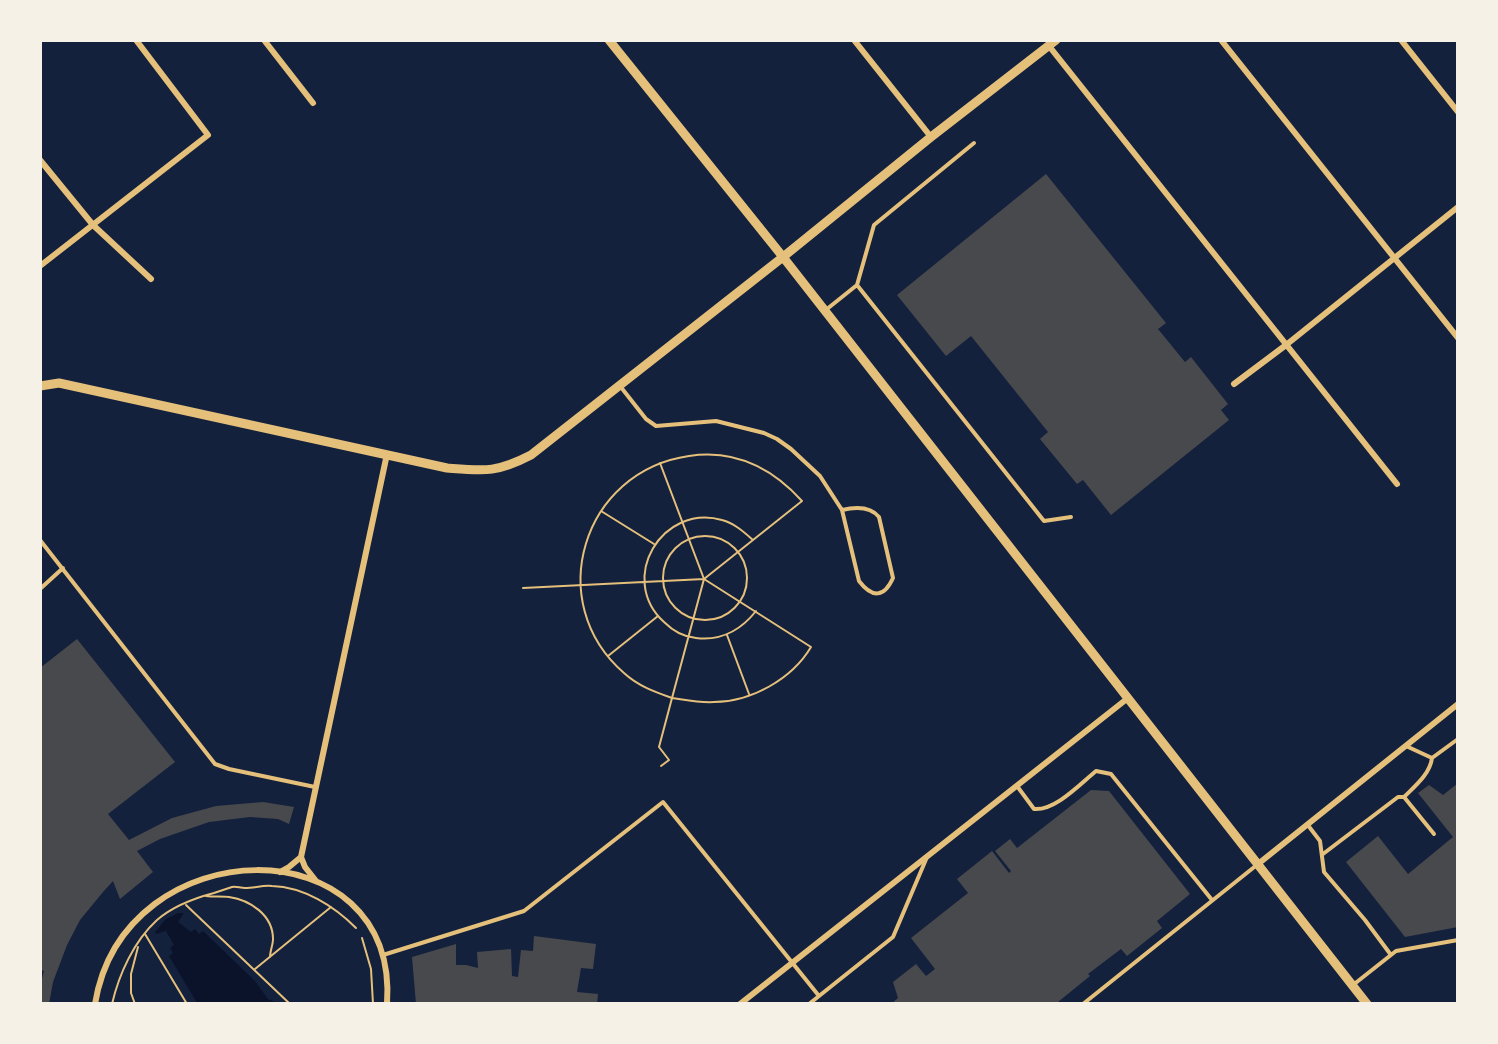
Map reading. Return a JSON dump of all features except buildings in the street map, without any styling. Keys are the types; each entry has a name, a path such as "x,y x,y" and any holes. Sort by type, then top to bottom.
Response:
{"street":[{"path":"40,266 208,135 136,40"},
{"path":"264,40 313,103"},
{"path":"609,40 783,257 1366,1004"},
{"path":"854,40 931,136"},
{"path":"1221,40 1458,338"},
{"path":"1401,40 1458,112"},
{"path":"40,386 59,383 447,468 486,471 508,466 531,455 620,386 931,136 1052,43 1397,484"},
{"path":"40,160 93,225 151,279"},
{"path":"1234,384 1458,207"},
{"path":"316,882 305,867 301,856 387,454"},
{"path":"740,1004 1128,698"},
{"path":"1258,864 1458,704"},
{"path":"280,872 301,856"},
{"path":"95,1004 101,981 117,945 137,918 159,900 182,886 213,875 244,871 280,872 316,882 338,893 360,913 370,926 382,956 387,979 387,1004"}],"lane":[{"path":"824,311 857,285 874,225 974,143"},
{"path":"857,285 1044,521 1071,517"},
{"path":"620,386 646,419 656,426 716,421 749,428 777,439 791,448 820,476 842,510 859,581 866,590 873,594 881,592 889,587 893,578 879,517 874,512 864,509 842,510"},
{"path":"40,540 215,764 316,787"},
{"path":"40,588 63,568"},
{"path":"1404,797 1421,780 1431,765 1432,758 1458,739"},
{"path":"1405,746 1432,758"},
{"path":"1016,786 1034,809 1042,810 1052,806 1096,771 1111,774 1212,900"},
{"path":"1323,854 1398,796 1404,797 1434,834"},
{"path":"382,956 524,911 663,802 819,996"},
{"path":"1307,824 1320,841 1324,872 1391,955"},
{"path":"808,1004 893,937 928,855"},
{"path":"1083,1004 1258,864"},
{"path":"1353,986 1396,951 1458,940"}],"path":[{"path":"523,588 581,585 704,579 811,647 806,655 786,675 770,686 749,694 714,702 672,698 631,679 609,656 591,629 584,607 581,585 581,562 586,540 601,510 620,488 644,470 660,463 698,454 719,455 761,467 787,484 802,501 704,579"},
{"path":"660,463 704,579 659,747 669,760 661,766"},
{"path":"601,510 654,544"},
{"path":"753,540 738,527 722,520 701,518 682,522 654,544 647,561 643,582 648,600 658,616 670,627 688,637 710,639 727,635 746,623 756,611"},
{"path":"701,536 715,537 728,542 739,552 745,563 746,589 740,601 731,611 718,618 704,620 678,611 669,600 663,587 663,573 667,559 675,548 689,539 701,536"},
{"path":"609,656 658,616"},
{"path":"727,635 749,694"},
{"path":"112,1004 119,978 138,944 160,918 202,896 235,886 244,888 270,885 300,891 331,907 357,929 363,940 371,969 373,1004"},
{"path":"202,896 226,896 241,899 262,913 270,923 273,935 270,957"},
{"path":"185,904 290,1004"},
{"path":"255,969 331,907"},
{"path":"145,934 188,1004"},
{"path":"135,1004 131,993 131,974 138,944"}],"water":[{"path":"178,913 184,913 178,922 191,932 195,929 199,934 203,931 255,981 268,999 277,1003 197,1003 169,956 173,953 170,948 174,945 166,931 156,934 155,932 166,919"}]}
